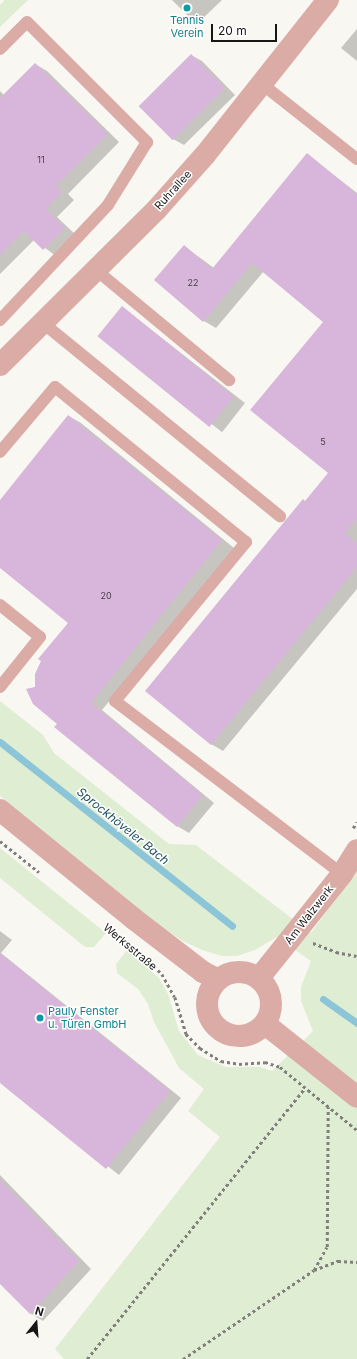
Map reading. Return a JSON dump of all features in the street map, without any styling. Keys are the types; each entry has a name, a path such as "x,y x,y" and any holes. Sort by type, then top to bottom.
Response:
{"street":[{"name":"Ruhrallee","path":"0,365 96,270 205,155 328,0"},
{"path":"0,810 134,919 203,972 217,979"},
{"name":"Am Walzwerk","path":"259,978 342,874 357,850"},
{"path":"238,971 259,978 267,988 271,1000 270,1012 265,1024 257,1032 241,1036 225,1034 216,1028 210,1019 206,998 217,979 238,971"},
{"path":"265,1024 357,1097"}],"lane":[{"path":"0,49 27,22 147,142 108,205 0,320"},
{"path":"262,84 357,159"},
{"path":"96,270 229,380"},
{"path":"43,323 280,516"},
{"path":"0,452 55,387 246,542 115,701 342,874"},
{"path":"0,605 40,637 0,687"}],"path":[{"path":"0,841 42,875"},
{"path":"314,944 357,956"},
{"name":"Werksstraße","path":"141,954 162,974 175,998 186,1034 200,1048 221,1061 239,1064 265,1062 280,1067 357,1130"},
{"path":"88,1359 306,1088"},
{"path":"314,1270 327,1247 328,1106"},
{"path":"183,1359 314,1270 338,1261 357,1262"}],"green space":[{"path":"5,0 28,0 0,27 0,5"},
{"path":"0,701 43,735 54,753 169,844 196,845 311,933 357,869 357,1359 64,1359 55,1349 220,1137 188,1111 204,1089 179,1068 154,1022 148,1004 138,989 117,973 116,964 127,950 159,978 168,994 179,1031 198,1055 226,1067 260,1067 272,1071 313,1031 301,1001 301,987 311,961 277,937 255,950 237,956 222,956 202,950 183,941 160,926 0,796"},
{"path":"0,848 106,933 94,947 85,947 0,878"}],"building":[{"path":"191,54 225,88 173,140 139,106"},
{"path":"35,63 108,134 56,186 62,192 46,209 65,228 43,250 24,231 0,255 0,98"},
{"path":"307,153 357,194 357,518 345,533 357,544 357,567 211,745 145,691 303,499 305,501 328,473 250,410 323,322 252,263 203,322 154,280 184,245 212,269"},
{"path":"122,306 234,397 209,427 97,336"},
{"path":"68,415 222,540 91,703 203,795 177,827 54,727 57,724 33,704 26,689 35,687 35,674 41,661 38,659 68,623 0,568 0,500"},
{"name":"Pauly Fenster u. Türen GmbH","path":"0,953 170,1091 106,1169 0,1083"},
{"path":"0,1180 79,1261 30,1314 0,1284"}],"waterway":[{"name":"Sprockhöveler Bach","path":"0,742 232,926"},
{"name":"Sprockhöveler Bach","path":"323,999 357,1023"}],"place":[{"name":"Tennis Verein","path":"187,8"},
{"name":"Pauly Fenster u. Türen GmbH","path":"40,1018"}]}
